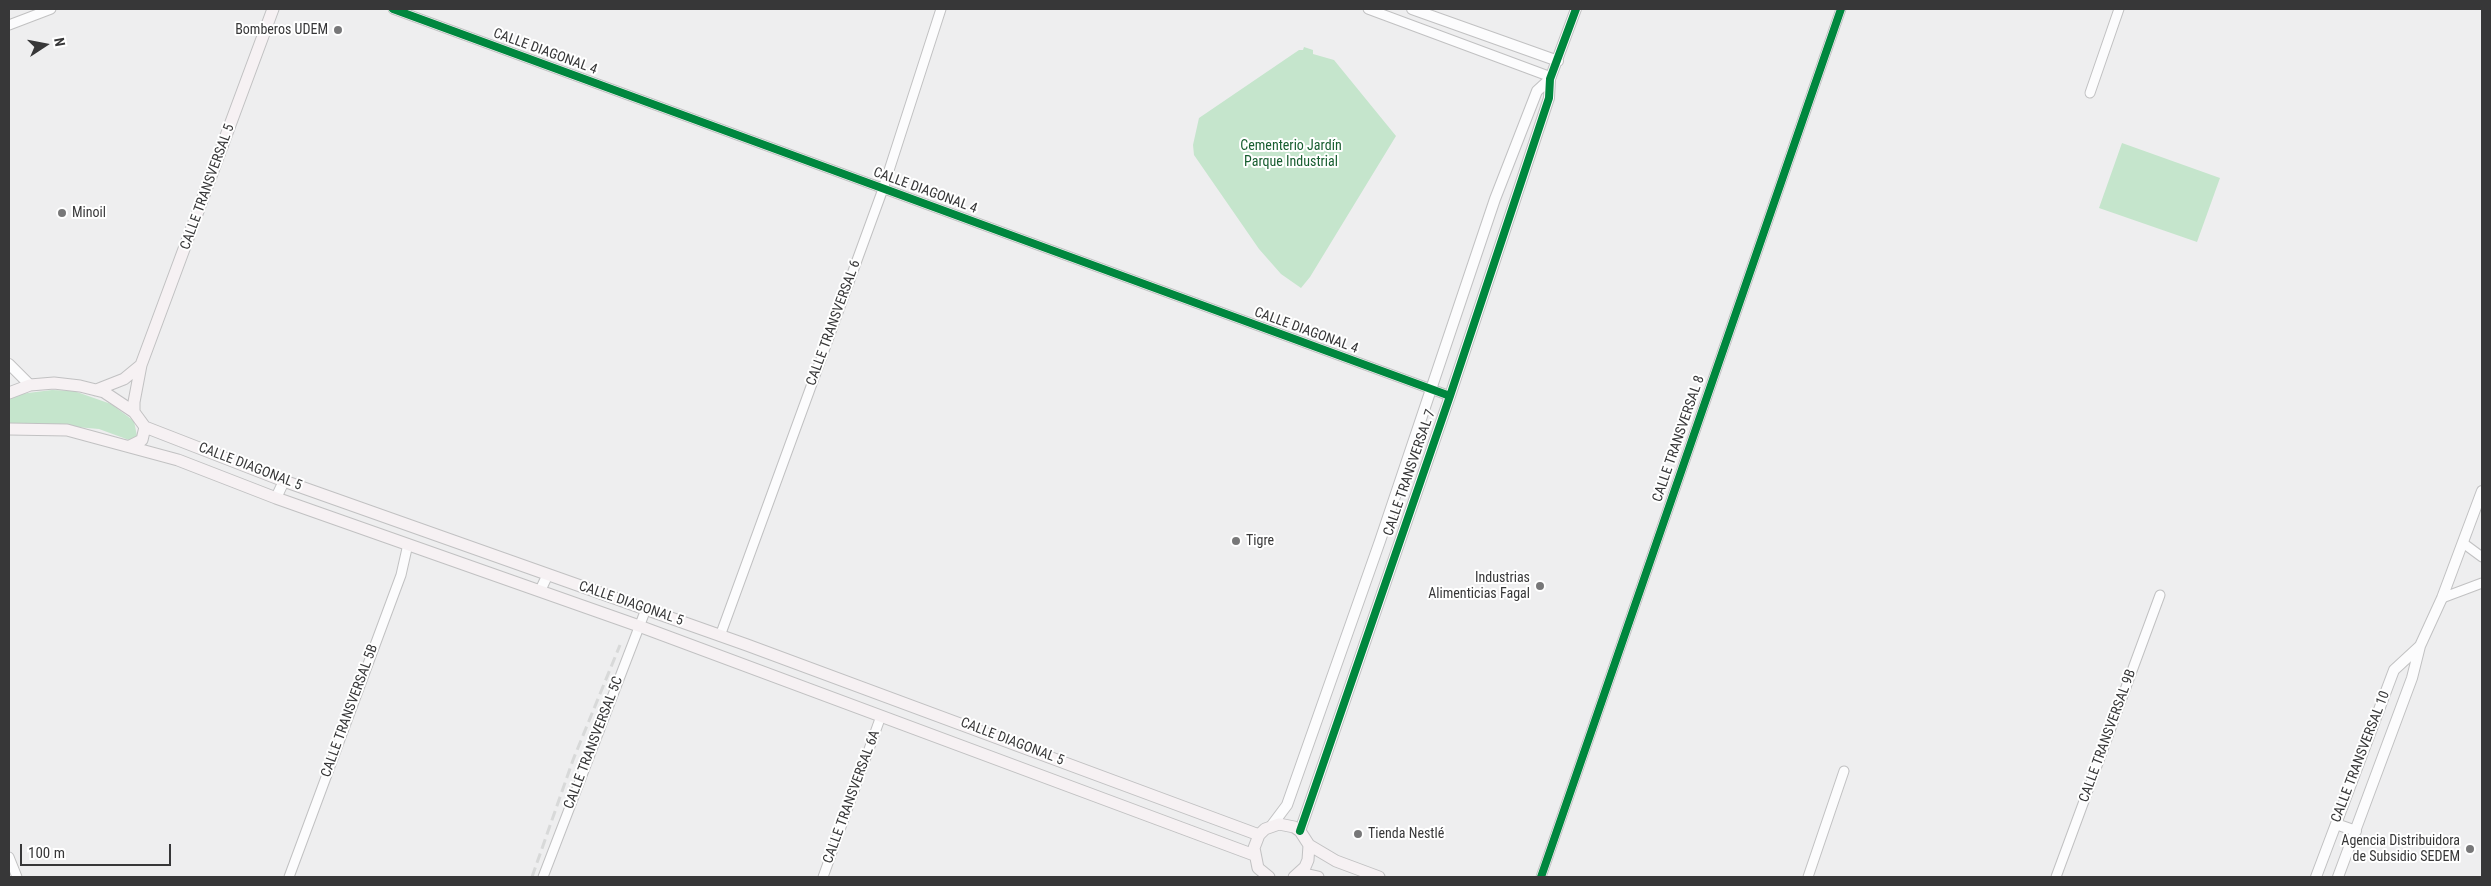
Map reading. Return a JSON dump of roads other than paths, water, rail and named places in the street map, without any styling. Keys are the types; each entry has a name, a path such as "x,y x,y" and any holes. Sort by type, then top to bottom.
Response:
{"main road":[{"name":"CALLE TRANSVERSAL 5","path":"134,412 141,365 273,9"},
{"path":"96,390 124,380 141,365"},
{"path":"9,393 30,385 54,383 104,392 134,412 145,427 142,440 130,446"},
{"name":"CALLE DIAGONAL 5","path":"145,427 284,481 963,724 1259,835"},
{"name":"CALLE DIAGONAL 5","path":"9,429 67,430 178,460 276,498 639,626 1254,855"},
{"path":"954,744 963,724"},
{"path":"1269,877 1259,872 1254,855 1259,835 1272,825 1287,824 1300,831 1309,845 1336,862 1380,877"},
{"path":"1296,876 1308,860 1309,845"},
{"path":"1296,876 1318,877"}],"street":[{"path":"9,25 51,9"},
{"name":"CALLE DIAGONAL 4","path":"393,9 1450,396"},
{"name":"CALLE TRANSVERSAL 6","path":"720,636 883,189 941,9"},
{"path":"1368,9 1551,78"},
{"path":"1412,9 1558,61"},
{"name":"CALLE TRANSVERSAL 7","path":"1300,831 1450,396 1549,98 1551,78 1576,9"},
{"name":"CALLE TRANSVERSAL 8","path":"1541,877 1841,9"},
{"path":"2090,93 2119,9"},
{"name":"CALLE TRANSVERSAL 7","path":"1272,825 1288,806 1432,390 1495,198 1537,91 1551,78"},
{"path":"9,364 19,377 30,385"},
{"path":"276,498 284,481"},
{"name":"CALLE TRANSVERSAL 10","path":"2338,877 2412,678 2420,646 2442,598 2482,491"},
{"path":"2463,543 2482,557"},
{"name":"CALLE TRANSVERSAL 5B","path":"289,877 398,583 408,544"},
{"path":"540,591 547,576"},
{"path":"2442,598 2482,583"},
{"name":"CALLE TRANSVERSAL 9B","path":"2056,877 2160,595"},
{"name":"CALLE TRANSVERSAL 5C","path":"543,877 646,609"},
{"name":"CALLE TRANSVERSAL 10","path":"2316,877 2394,670 2420,646"},
{"path":"1331,682 1348,688"},
{"name":"CALLE TRANSVERSAL 6A","path":"823,877 881,716"},
{"path":"1808,877 1844,771"},
{"path":"2336,824 2356,831"},
{"path":"9,857 17,877"}],"railway":[{"path":"532,877 573,760 620,645"}],"place":[{"name":"Bomberos UDEM","path":"338,30"},
{"name":"Minoil","path":"62,213"},
{"name":"Tigre","path":"1236,541"},
{"name":"Industrias Alimenticias Fagal","path":"1540,586"},
{"name":"Tienda Nestlé","path":"1358,834"},
{"name":"Agencia Distribuidora de Subsidio SEDEM","path":"2470,849"}],"park label":[{"name":"Cementerio Jardín Parque Industrial","path":"1291,154"}]}
